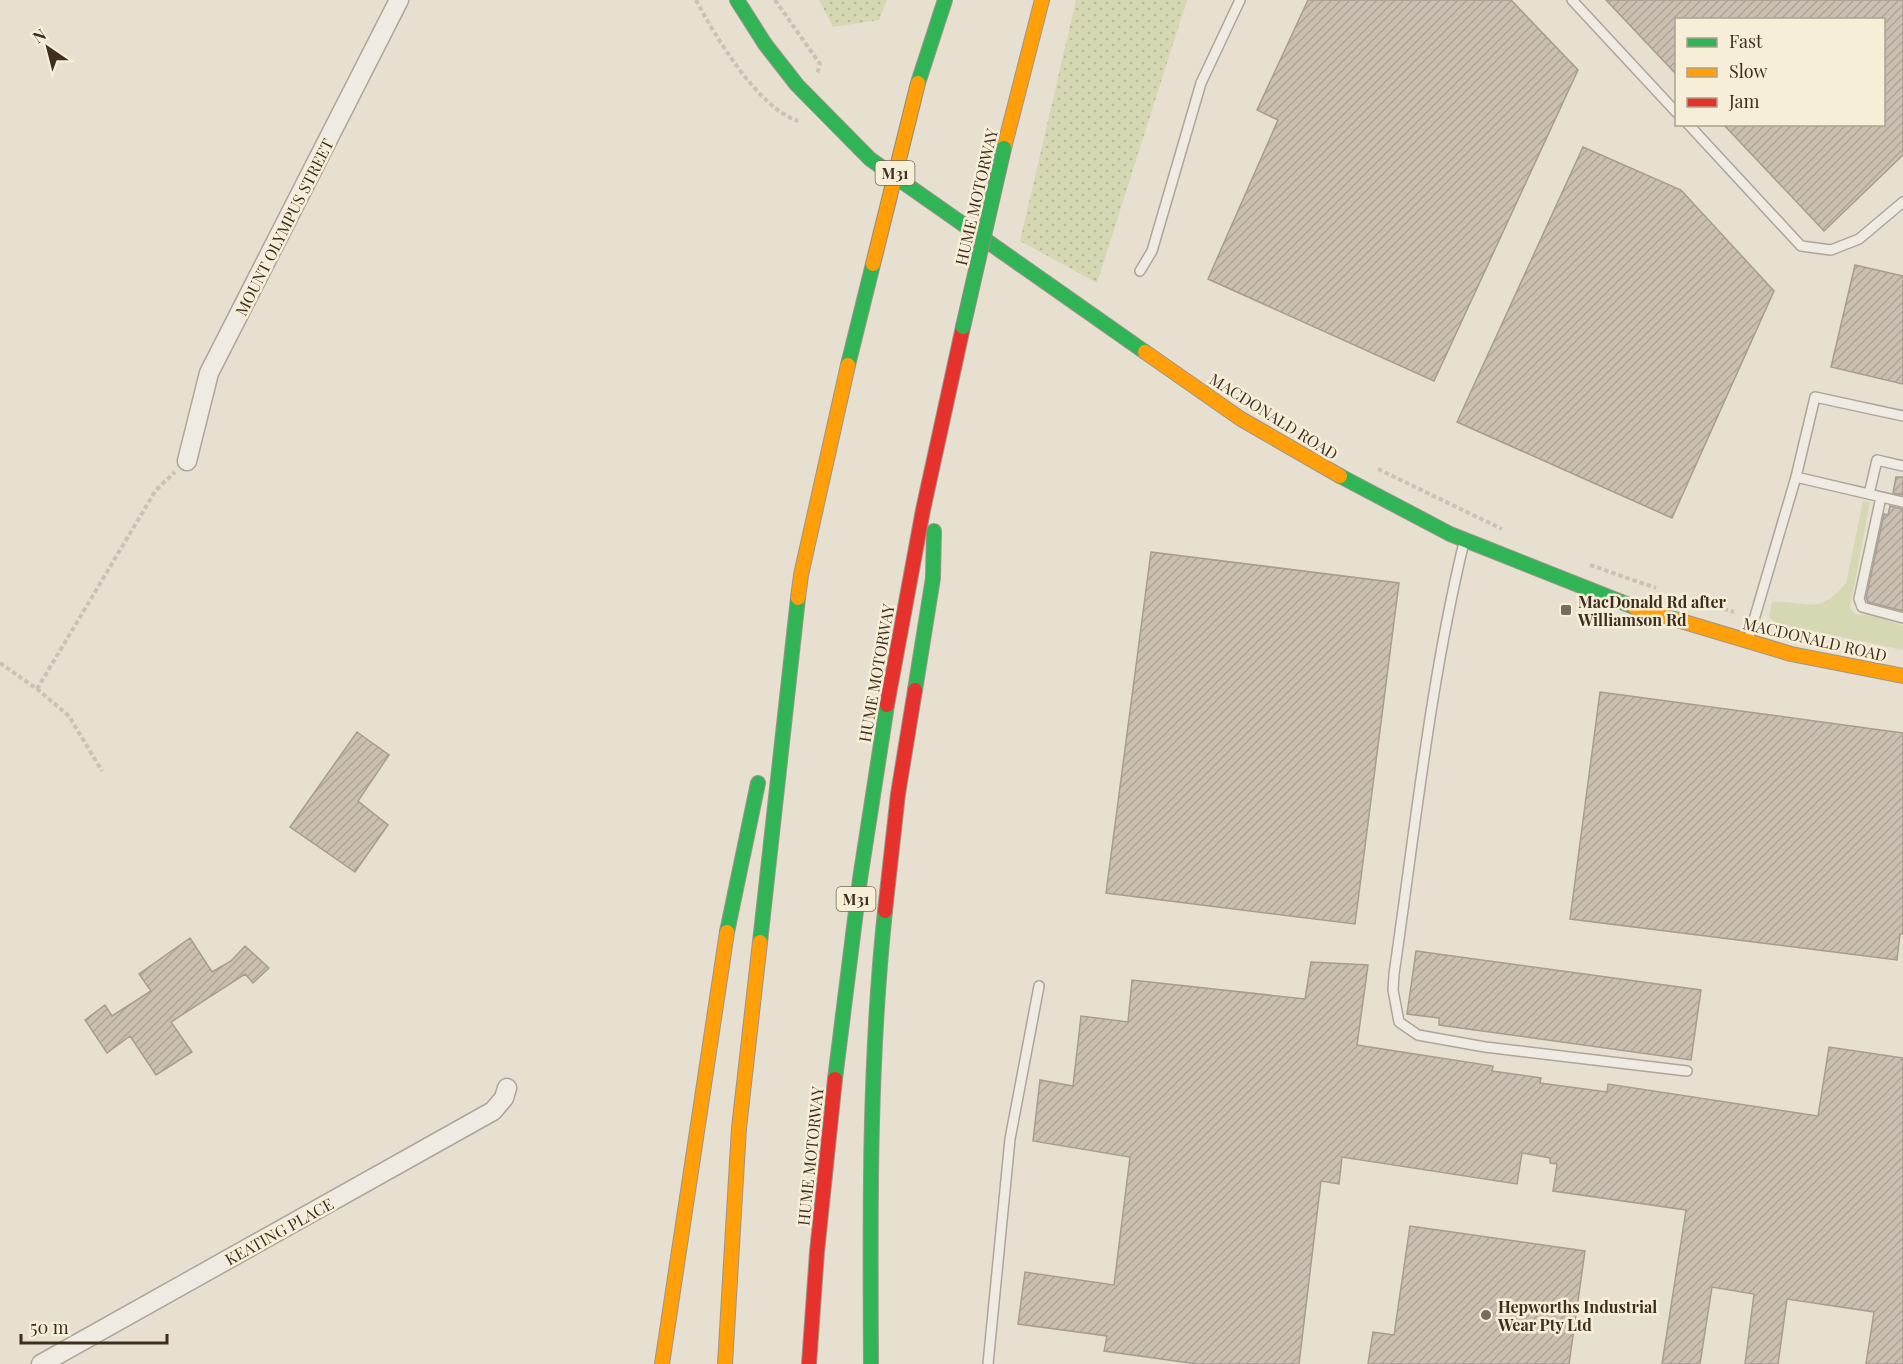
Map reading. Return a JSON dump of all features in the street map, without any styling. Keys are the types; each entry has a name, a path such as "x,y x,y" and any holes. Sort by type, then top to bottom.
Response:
{"main road":[{"name":"MACDONALD ROAD","path":"737,0 753,29 788,75 844,136 870,159 1241,419 1354,485 1464,539 1616,602 1791,654 1903,675"},
{"name":"M31","path":"724,1364 739,1128 801,575 834,420 918,82 945,0"},
{"name":"HUME MOTORWAY","path":"809,1364 814,1269 854,908 891,674 936,439 1004,148 1042,0"},
{"path":"871,1364 870,1197 878,981 898,794 933,578 936,439"},
{"path":"768,737 801,575"},
{"path":"662,1364 720,967 761,771"}],"street":[{"name":"MOUNT OLYMPUS STREET","path":"187,461 210,374 399,0"},
{"name":"KEATING PLACE","path":"41,1364 493,1111 504,1098 507,1088"}],"lane":[{"path":"1140,271 1152,251 1201,84 1240,0"},
{"path":"1572,0 1675,110"},
{"path":"1690,126 1801,246 1831,250 1859,239 1903,202"},
{"path":"1748,642 1796,477 1815,397 1903,416"},
{"path":"1869,494 1877,460 1903,466"},
{"path":"1796,477 1903,502"},
{"path":"1881,497 1859,599 1862,607 1903,618"},
{"path":"1464,539 1451,594 1395,974 1394,1002 1399,1022 1418,1035 1485,1047 1688,1071"},
{"path":"988,1364 1010,1139 1039,986"}],"path":[{"path":"696,0 732,59 753,88"},
{"path":"775,0 798,35"},
{"path":"37,688 156,490 187,461"},
{"path":"1378,470 1509,532"},
{"path":"1586,564 1665,591"},
{"path":"1692,599 1726,608 1754,620"},
{"path":"0,663 37,688 69,716 102,771"}],"green space":[{"path":"819,0 887,0 879,20 833,27"},
{"path":"1076,0 1187,0 1097,283 1020,241"},
{"path":"1863,501 1870,502 1850,608 1855,614 1875,616 1903,626 1903,650 1774,623 1769,616 1772,602 1819,604 1836,594 1846,583"}],"building":[{"path":"1308,0 1511,0 1578,70 1434,381 1208,279 1278,120 1257,110"},
{"path":"1606,0 1903,0 1903,155 1824,231 1725,126 1885,126 1885,18 1675,18 1675,73"},
{"path":"1583,147 1681,190 1774,291 1672,518 1457,422"},
{"path":"1855,265 1903,276 1903,384 1831,367"},
{"path":"1896,477 1903,477 1903,495 1893,493"},
{"path":"1890,506 1903,509 1903,611 1868,602 1866,598 1884,514 1888,515"},
{"path":"1151,552 1399,583 1355,924 1106,893"},
{"path":"1600,692 1903,733 1903,934 1900,934 1897,960 1570,919"},
{"path":"357,732 389,755 358,801 388,825 355,872 290,827"},
{"path":"190,938 212,972 231,961 245,946 269,968 253,983 245,974 171,1022 192,1052 156,1075 130,1036 107,1053 85,1020 105,1005 112,1016 151,991 139,974"},
{"path":"1416,951 1701,990 1691,1060 1439,1025 1439,1018 1407,1014"},
{"path":"1311,962 1368,965 1357,1045 1493,1066 1492,1071 1541,1078 1540,1083 1607,1092 1608,1084 1818,1116 1829,1047 1903,1058 1903,1364 1866,1364 1874,1312 1787,1299 1778,1364 1745,1364 1754,1294 1712,1287 1700,1364 1662,1364 1686,1210 1553,1191 1557,1164 1550,1163 1550,1158 1522,1153 1517,1184 1342,1157 1339,1184 1321,1181 1299,1364 1197,1364 1104,1351 1107,1336 1018,1324 1025,1272 1114,1285 1130,1157 1033,1141 1040,1080 1073,1086 1081,1016 1128,1022 1132,980 1305,999"},
{"path":"1410,1226 1585,1251 1569,1364 1368,1364 1373,1332 1394,1335"}],"traffic: fast":[{"path":"737,0 765,44 797,85 870,159 1145,352"},
{"path":"918,83 945,0"},
{"path":"963,327 1004,148"},
{"path":"848,365 873,264"},
{"path":"1340,476 1450,534 1634,607"},
{"path":"915,690 933,578 934,531"},
{"path":"760,942 798,598"},
{"path":"835,1079 860,879 887,705"},
{"path":"727,932 758,783"},
{"path":"871,1364 873,1081 885,911"}],"traffic: slow":[{"path":"1004,148 1042,0"},
{"path":"873,264 918,83"},
{"path":"1145,352 1241,419 1340,476"},
{"path":"798,598 801,575 848,365"},
{"path":"1634,607 1791,654 1903,676"},
{"path":"662,1364 727,932"},
{"path":"725,1364 739,1128 760,942"}],"traffic: jam":[{"path":"887,705 923,510 963,327"},
{"path":"885,911 898,794 915,690"},
{"path":"809,1364 817,1252 835,1079"}],"place":[{"name":"MacDonald Rd after Williamson Rd","path":"1566,610"},
{"name":"Hepworths Industrial Wear Pty Ltd","path":"1486,1315"}]}
